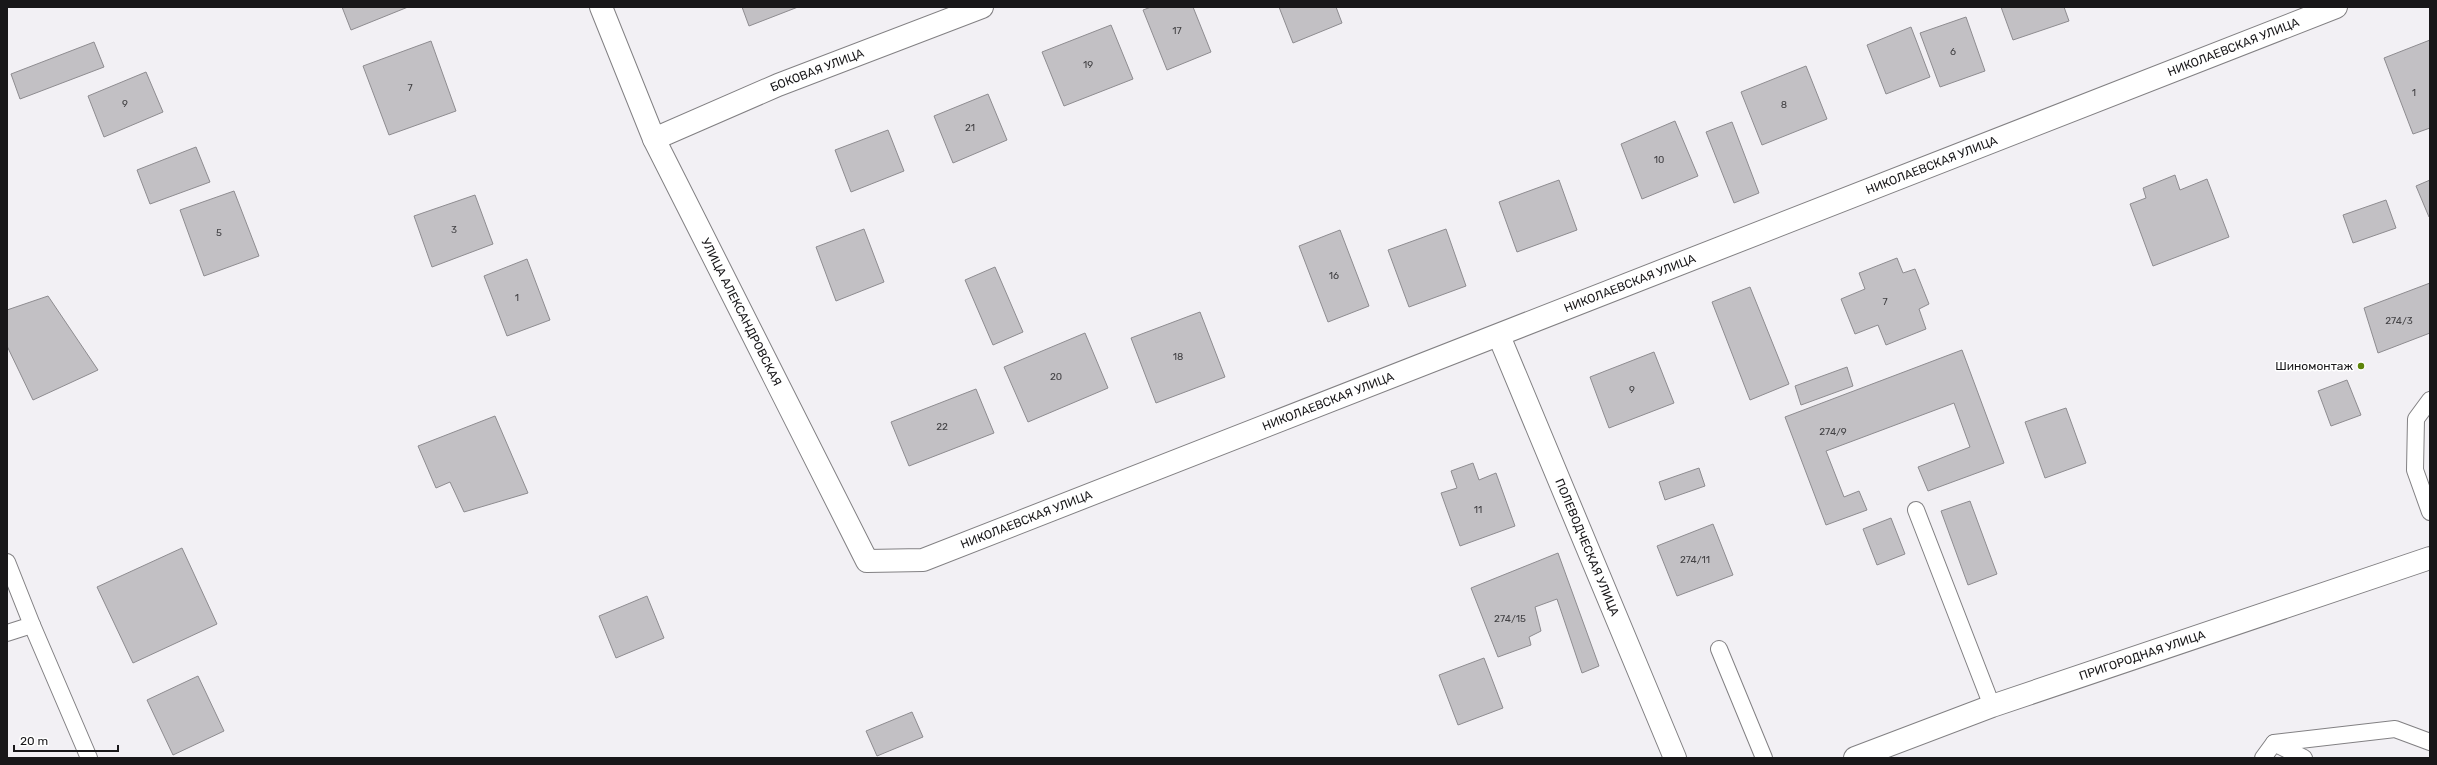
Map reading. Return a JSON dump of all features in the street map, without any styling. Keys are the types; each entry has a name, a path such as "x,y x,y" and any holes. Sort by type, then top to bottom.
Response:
{"street":[{"name":"УЛИЦА АЛЕКСАНДРОВСКАЯ","path":"601,7 654,139 867,561 923,560"},
{"name":"БОКОВАЯ УЛИЦА","path":"654,139 778,85 982,7"},
{"name":"НИКОЛАЕВСКАЯ УЛИЦА","path":"923,560 1499,336 2336,7"},
{"name":"ПОЛЕВОДЧЕСКАЯ УЛИЦА","path":"1499,336 1675,758"},
{"name":"ПРИГОРОДНАЯ УЛИЦА","path":"1855,758 1992,706 2430,558"}],"lane":[{"path":"2430,400 2416,419 2415,470 2430,512"},
{"path":"1916,510 1992,706"},
{"path":"7,562 32,625 89,758"},
{"path":"7,633 32,625"},
{"path":"1719,649 1764,758"},
{"path":"2263,758 2274,743 2396,729 2430,742"},
{"path":"2274,743 2304,758"}],"building":[{"path":"342,7 408,7 351,30"},
{"path":"742,7 798,7 749,26"},
{"path":"1151,7 1193,7 1211,52 1167,70 1143,10"},
{"path":"1279,7 1336,7 1342,23 1293,43"},
{"path":"2001,7 2064,7 2069,21 2013,40"},
{"path":"1966,17 1985,71 1940,87 1920,33"},
{"path":"1111,25 1133,79 1064,106 1042,52"},
{"path":"1911,27 1930,77 1886,94 1867,45"},
{"path":"2430,40 2430,128 2413,134 2384,58"},
{"path":"431,41 456,111 389,135 363,66"},
{"path":"94,42 104,67 20,99 11,74"},
{"path":"1806,66 1827,119 1762,145 1741,92"},
{"path":"146,72 163,112 104,137 88,96"},
{"path":"988,94 1007,140 953,163 934,116"},
{"path":"1675,121 1698,176 1642,199 1621,144"},
{"path":"1732,122 1759,193 1734,203 1706,132"},
{"path":"888,130 904,171 851,192 835,150"},
{"path":"196,147 210,182 150,204 137,170"},
{"path":"2175,175 2180,190 2207,179 2229,237 2153,266 2130,204 2146,198 2143,188"},
{"path":"1559,180 1577,230 1517,252 1499,202"},
{"path":"2430,180 2430,217 2429,217 2416,186"},
{"path":"234,191 259,256 204,276 180,210"},
{"path":"475,195 493,244 432,267 414,216"},
{"path":"2386,200 2396,228 2353,243 2343,215"},
{"path":"864,229 884,282 836,301 816,247"},
{"path":"1446,229 1466,286 1409,307 1388,250"},
{"path":"1340,230 1369,306 1328,322 1299,246"},
{"path":"1897,258 1903,273 1915,269 1929,304 1919,309 1926,329 1886,345 1878,325 1855,334 1841,299 1865,289 1859,273"},
{"path":"527,259 550,320 507,336 484,276"},
{"path":"995,267 1023,332 993,345 965,280"},
{"path":"2430,283 2430,333 2378,353 2364,308"},
{"path":"1750,287 1789,384 1750,400 1712,302"},
{"path":"48,296 98,370 33,400 7,346 7,310"},
{"path":"1200,312 1225,377 1156,403 1131,338"},
{"path":"1085,333 1108,388 1028,422 1004,367"},
{"path":"1962,350 2004,463 1928,491 1918,467 1970,447 1954,403 1826,451 1844,497 1859,491 1867,510 1826,525 1785,417"},
{"path":"1654,352 1674,403 1609,428 1590,377"},
{"path":"1847,367 1853,386 1801,405 1795,386"},
{"path":"2347,380 2361,415 2331,426 2318,391"},
{"path":"976,389 994,433 909,466 891,422"},
{"path":"2066,408 2086,463 2045,478 2025,422"},
{"path":"495,416 528,493 464,512 450,482 436,488 418,446"},
{"path":"1473,463 1479,480 1496,473 1515,526 1460,546 1441,493 1457,488 1451,471"},
{"path":"1699,468 1705,486 1665,500 1659,482"},
{"path":"1970,501 1997,574 1968,585 1941,511"},
{"path":"1891,518 1905,554 1877,565 1863,529"},
{"path":"1713,524 1733,575 1677,596 1657,546"},
{"path":"182,548 217,624 133,663 97,587"},
{"path":"1558,553 1599,666 1582,673 1557,599 1535,607 1541,631 1529,637 1531,645 1498,657 1471,588"},
{"path":"647,596 664,638 616,658 599,616"},
{"path":"1484,658 1503,708 1458,725 1439,675"},
{"path":"198,676 224,731 173,755 147,700"},
{"path":"912,712 923,737 877,756 866,731"}],"place":[{"name":"Шиномонтаж","path":"2361,366"}]}
